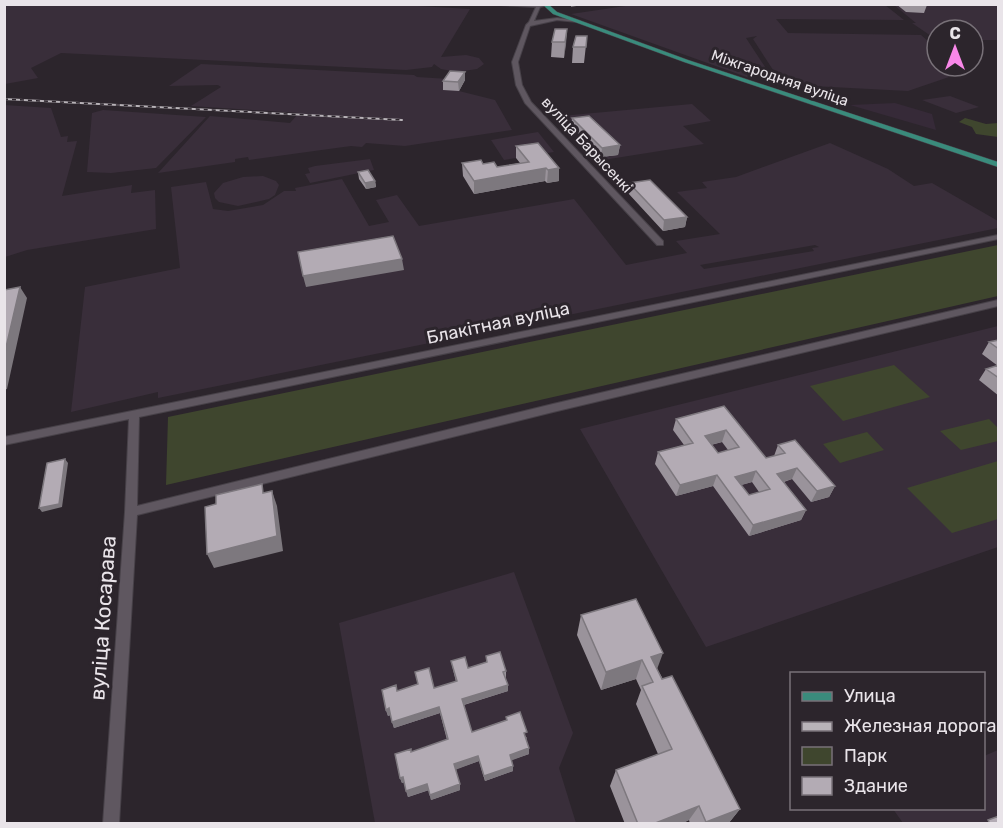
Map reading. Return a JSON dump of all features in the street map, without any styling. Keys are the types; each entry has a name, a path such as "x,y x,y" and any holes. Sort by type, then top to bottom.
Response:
{"main road":[{"path":"541,5 559,16"},
{"name":"Міжгародняя вуліца","path":"559,16 999,165"}],"street":[{"path":"482,4 541,5"},
{"name":"вуліца Барысенкі","path":"541,5 528,25 515,62 516,76 524,96 547,125 660,243"},
{"path":"532,20 559,16"},
{"path":"532,20 559,16"},
{"name":"Блакітная вуліца","path":"4,441 999,237"},
{"path":"131,512 553,408 999,303"},
{"name":"вуліца Косарава","path":"111,824 131,512 134,415"}],"shaded area":[{"path":"5,4 384,4 470,9 441,57 466,55 479,58 484,64 477,69 457,72 441,69 434,64 432,67 406,70 61,53 31,68 38,78 5,84"},
{"path":"632,5 885,5 904,20 776,19 788,33 921,35 925,39 925,78 946,78 908,91 793,85 777,76 753,39 757,36 746,38 769,73 752,79 571,14"},
{"path":"894,5 998,5 998,40 985,40 985,18 925,18 925,32 912,23 916,23"},
{"path":"201,64 414,75 465,80 459,91 495,100 512,130 405,146 366,143 362,147 351,146 249,160 248,157 235,159 235,162 158,173 210,116 290,123 299,113 191,106 221,87 218,85 169,86"},
{"path":"950,96 979,107 956,113 922,100"},
{"path":"895,103 932,114 936,130 850,105"},
{"path":"692,104 711,121 683,126 704,144 603,160 561,116"},
{"path":"4,105 51,108 61,137 68,136 67,142 77,141 62,196 132,185 131,193 155,190 156,229 27,250 5,257"},
{"path":"103,110 206,117 156,168 111,173 87,172 92,113"},
{"path":"538,132 554,152 504,160 491,140"},
{"path":"830,143 888,169 914,186 932,183 998,221 998,228 158,398 158,392 71,412 85,287 180,268 171,187 206,182 213,209 228,211 263,205 284,191 296,191 295,188 342,179 369,226 389,222 376,200 397,195 419,226 574,199 626,265 687,253 676,241 720,234 677,192 707,188 702,182 736,177","holes":["815,245 819,247 812,248 814,251 704,269 700,265"]},
{"path":"370,159 374,170 310,183 305,174 310,173 308,168 315,166"},
{"path":"263,176 276,181 279,185 275,195 269,199 238,206 219,202 215,198 214,193 223,183 243,177"},
{"path":"998,326 998,547 706,647 580,429"},
{"path":"514,572 573,733 559,768 576,823 375,823 339,623"},
{"path":"998,750 998,823 903,823 894,810 985,810 985,756"}],"green space":[{"path":"965,118 986,124 998,123 998,137 976,134 972,127 959,122"},
{"path":"998,245 998,296 166,485 168,417"},
{"path":"894,365 930,397 843,421 810,386"},
{"path":"989,419 998,428 998,441 961,450 940,431"},
{"path":"867,432 884,450 840,463 823,444"},
{"path":"998,461 998,519 952,533 907,488"}],"building":[{"path":"555,29 567,29 565,42 552,42"},
{"path":"576,36 587,36 586,47 573,47"},
{"path":"450,71 465,72 458,82 443,81"},
{"path":"589,116 620,145 602,148 572,118"},
{"path":"538,143 559,168 548,170 546,168 474,181 462,163 481,160 483,164 494,162 497,167 529,162 516,146"},
{"path":"368,170 375,181 365,183 358,172"},
{"path":"650,180 687,217 664,220 629,183"},
{"path":"393,236 402,259 303,276 298,252"},
{"path":"20,287 4,356 4,290"},
{"path":"999,340 999,349 989,342"},
{"path":"999,365 999,378 986,369"},
{"path":"724,406 766,458 785,453 778,445 795,440 835,486 817,491 797,468 777,474 806,510 753,525 717,475 680,485 658,452 693,443 676,419","holes":["726,430 739,447 718,453 705,436","756,471 770,489 749,495 735,477"]},
{"path":"65,459 59,504 39,508 47,463"},
{"path":"262,484 263,493 272,491 277,536 207,554 205,507 216,504 216,495"},
{"path":"636,599 663,653 651,657 662,679 672,676 740,809 706,822 699,806 653,824 638,824 616,770 672,749 642,686 653,682 642,660 606,672 581,615"},
{"path":"500,652 508,685 462,699 472,732 507,720 506,717 520,712 527,732 524,733 529,748 510,755 513,766 484,776 478,756 454,764 460,784 430,795 427,784 406,791 403,777 400,778 395,754 411,749 411,752 448,739 439,707 392,722 389,708 386,710 382,690 396,685 397,691 418,684 415,672 429,668 434,688 457,681 451,661 465,657 468,668 487,662 486,656"},
{"path":"999,816 999,824 990,824 988,820"}],"railway":[{"path":"4,99 402,120"}]}
